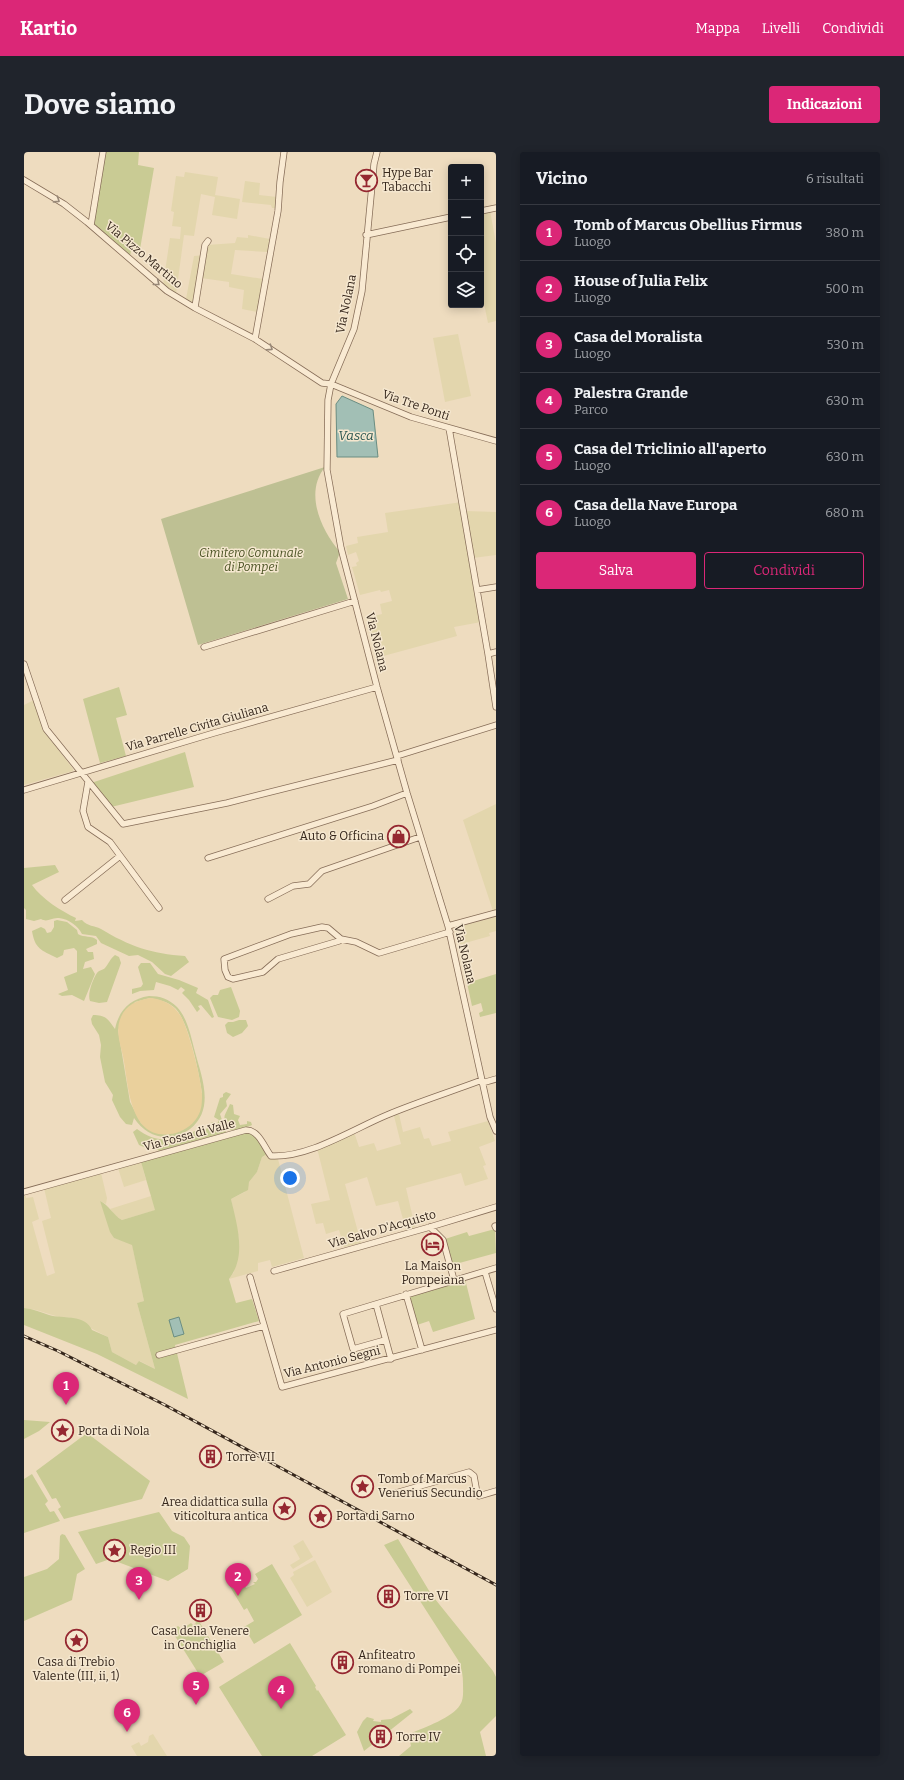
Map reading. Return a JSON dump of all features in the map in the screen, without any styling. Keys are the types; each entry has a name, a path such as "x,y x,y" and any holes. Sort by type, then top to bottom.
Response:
{"street":[{"path":"91,225 103,152"},
{"path":"255,339 278,212 284,152"},
{"name":"Via Nolana","path":"377,152 374,164 366,236 362,291 354,329 331,384 328,400 327,470 341,548 397,758 449,929 490,1117 496,1131"},
{"name":"Via Pizzo Martino","path":"24,180 64,204 91,225 167,291 255,339 322,383 331,384"},
{"path":"484,210 496,208"},
{"path":"366,236 448,218"},
{"path":"195,307 205,244 208,241"},
{"name":"Via Tre Ponti","path":"331,384 411,417 496,441"},
{"path":"449,428 496,707"},
{"path":"477,590 496,587"},
{"path":"204,647 356,601"},
{"path":"488,654 496,652"},
{"path":"24,664 46,729 80,773 123,824 227,802 397,758 496,725"},
{"name":"Via Parrelle Civita Giuliana","path":"24,790 221,731 378,687"},
{"path":"88,782 84,811 88,827 110,842 159,908"},
{"path":"208,858 373,806 407,793"},
{"path":"268,899 293,886 309,884 322,871 420,837"},
{"path":"65,900 120,856"},
{"path":"342,939 278,959 263,972 233,979 228,977 225,970 224,959 291,934 322,927 328,928 342,939 356,942 379,953 496,913"},
{"path":"482,1082 496,1079"},
{"name":"Via Fossa di Valle","path":"24,1192 246,1130 251,1130 258,1135 272,1156 302,1151 387,1115 482,1082"},
{"name":"Via Salvo D'Acquisto","path":"274,1271 496,1207"},
{"path":"430,1227 443,1240 454,1280"},
{"path":"385,1340 353,1349 343,1314 496,1268"},
{"path":"485,1272 496,1309"},
{"name":"Via Antonio Segni","path":"250,1277 282,1387 496,1330"},
{"path":"406,1294 422,1350"},
{"path":"376,1304 390,1359"},
{"path":"159,1355 264,1326"},
{"path":"392,1494 470,1472 474,1476 477,1493 479,1496 496,1491"}],"shaded area":[{"path":"185,172 218,177 215,195 240,199 237,219 212,215 215,197 201,194 194,236 184,235 176,294 163,285 170,238 180,239 181,227 172,226 174,212 171,211 176,176 184,177"},
{"path":"245,181 260,183 259,195 277,197 276,208 272,208 271,205 242,202"},
{"path":"490,211 496,243 496,321 488,323 484,304 484,212"},
{"path":"248,235 270,239 268,252 235,250 231,274 263,279 258,312 242,309 244,290 229,287 229,282 201,278 196,305 186,299 194,256 205,255 207,245 235,243 237,237 248,238"},
{"path":"458,334 471,396 445,402 433,338"},
{"path":"462,502 481,622 454,627 457,636 376,658 366,618 382,614 380,604 392,601 389,590 381,592 380,590 360,595 352,567 357,566 356,563 359,561 356,552 348,555 346,546 358,543 357,537 388,532 385,513"},
{"path":"466,511 496,512 496,555 473,558"},
{"path":"34,700 44,731 73,771 24,785 24,705"},
{"path":"496,804 496,910 493,911 463,820"},
{"path":"496,917 496,931 489,933 490,936 458,945 454,928"},
{"path":"399,1114 403,1132 420,1127 424,1139 429,1138 432,1146 451,1141 448,1132 488,1121 495,1141 479,1147 486,1165 483,1166 488,1179 465,1186 461,1173 406,1188 415,1227 406,1230 398,1201 376,1206 367,1177 345,1184 361,1243 344,1247 339,1230 326,1234 323,1223 316,1224 311,1204 330,1200 317,1148 354,1132 359,1147 374,1143 377,1151 401,1144 394,1116"},
{"path":"267,1154 272,1158 278,1159 304,1258 272,1267 270,1260 258,1263 258,1271 229,1279 234,1272 239,1240 231,1199 245,1192 249,1182 257,1172 262,1157"},
{"path":"141,1162 146,1180 124,1187 118,1168"},
{"path":"101,1173 107,1198 106,1204 100,1201 114,1238 132,1244 144,1301 137,1303 155,1369 140,1361 136,1365 112,1352 108,1337 69,1317 59,1317 24,1308 24,1196 26,1196 26,1198 33,1197 39,1219 32,1222 47,1276 55,1273 42,1221 51,1218 44,1188"},
{"path":"151,1196 156,1210 122,1220 110,1209"},
{"path":"303,1540 313,1557 293,1569 290,1565 300,1559 293,1546"},
{"path":"315,1560 332,1592 307,1607 290,1578 294,1575 293,1572"},
{"path":"153,1734 167,1756 137,1756 131,1746 139,1742 141,1746 148,1742 149,1736"}],"green space":[{"path":"104,152 139,152 138,165 154,168 139,255 131,251 130,256 94,224"},
{"name":"Cimitero Comunale di Pompei","path":"325,467 319,477 316,488 316,500 321,522 340,552 336,563 348,599 198,645 161,519"},
{"path":"119,687 127,715 116,718 126,756 100,763 83,699"},
{"path":"185,752 194,787 111,807 91,783"},
{"path":"55,865 59,872 32,885 52,904 76,918 75,921 82,920 87,924 141,948 185,956 189,962 171,976 165,974 152,962 138,955 129,956 101,943 96,936 82,934 70,921 56,918 34,921 26,919 26,910 24,908 24,868"},
{"path":"57,920 67,922 77,930 78,934 80,935 95,938 97,940 97,944 86,949 88,952 93,952 94,959 85,962 83,969 91,967 95,974 84,1001 72,995 62,996 58,994 68,990 64,977 77,972 77,951 74,948 64,950 63,955 57,958 40,948 33,937 32,931 41,927 45,929 47,933 51,932 54,927 54,921"},
{"path":"115,955 119,957 121,963 107,1002 99,1003 90,1001 90,991 95,976 98,972 105,968"},
{"path":"141,963 150,963 158,974 179,980 198,988 196,993 208,1000 214,1017 212,1018 201,1005 198,1006 200,1009 197,1012 182,993 185,990 181,987 178,990 156,982 154,990 140,991 132,994 132,989 141,987 143,984 138,967"},
{"path":"496,974 496,1013 480,1017 479,1013 483,1011 481,1003 472,1006 467,983"},
{"path":"231,987 240,1011 239,1017 232,1020 218,1017 210,998 213,995 218,995 220,990"},
{"path":"153,996 164,998 174,1004 181,1012 189,1028 201,1072 204,1093 202,1112 198,1121 190,1129 176,1136 157,1136 144,1129 134,1118 132,1125 126,1124 120,1117 112,1100 113,1095 105,1082 100,1057 101,1045 99,1035 92,1024 91,1019 93,1015 104,1017 115,1029 119,1016 126,1006 142,998","holes":["150,998 163,1001 175,1008 185,1024 193,1048 202,1093 152,1131 141,1123 130,1102 118,1030 135,1002"]},
{"path":"246,1020 248,1026 242,1033 233,1037 227,1033 225,1025 228,1022"},
{"path":"226,1092 231,1094 226,1101 227,1106 220,1114 226,1132 225,1133 159,1151 153,1146 146,1148 139,1145 133,1132 137,1129 144,1134 158,1139 172,1139 195,1131 199,1138 212,1122 217,1124 219,1120 214,1117 220,1098 223,1097 223,1094"},
{"path":"230,1104 233,1105 234,1114 240,1116 238,1120 240,1125 247,1124 247,1121 251,1122 252,1125 235,1130 229,1130 224,1119"},
{"path":"246,1132 256,1136 267,1154 262,1157 257,1172 249,1182 248,1190 231,1199 238,1230 239,1250 238,1260 229,1279 236,1303 252,1299 259,1321 175,1345 188,1399 97,1354 24,1325 24,1308 49,1315 79,1319 89,1325 92,1330 108,1337 112,1352 136,1365 139,1361 155,1369 137,1303 144,1301 132,1245 114,1238 110,1232 100,1201 122,1220 155,1210 141,1162"},
{"path":"495,1229 496,1253 452,1265 445,1239 467,1232 469,1236"},
{"path":"465,1279 475,1319 433,1332 429,1321 417,1325 408,1296"},
{"path":"24,1420 50,1422 39,1431 24,1439"},
{"path":"87,1433 150,1481 142,1499 64,1519 58,1509 61,1507 56,1498 52,1499 36,1471"},
{"path":"32,1474 48,1501 45,1504 50,1512 54,1511 60,1521 24,1533 24,1479"},
{"path":"159,1512 172,1531 184,1537 190,1546 188,1569 168,1581 110,1559 96,1564 78,1532"},
{"path":"62,1534 65,1535 85,1569 77,1574 72,1600 24,1621 24,1577 47,1569 59,1559 60,1536"},
{"path":"398,1539 431,1594 493,1671 496,1677 496,1716 480,1732 486,1756 399,1756 411,1746 410,1741 412,1733 438,1722 456,1710 462,1700 463,1678 458,1660 384,1545"},
{"path":"272,1564 302,1615 254,1644 244,1627 254,1621 247,1608 244,1610 229,1585 233,1583 236,1587 243,1583 246,1588 255,1584 253,1582 256,1582 258,1579 255,1574"},
{"path":"197,1618 224,1662 200,1676 175,1636 178,1634 175,1628 178,1626 185,1632 187,1631 185,1627 191,1623 193,1625 196,1623 194,1619"},
{"path":"290,1643 316,1686 317,1691 318,1690 346,1735 312,1756 262,1756 219,1687"},
{"path":"410,1709 413,1712 383,1736 379,1731 374,1735 378,1740 364,1751 357,1732 367,1717 374,1719 373,1721 381,1722 381,1720 391,1719"}],"sand":[{"path":"150,998 167,1003 180,1015 187,1030 199,1077 202,1094 200,1112 190,1126 176,1133 161,1134 150,1131 141,1123 135,1112 128,1087 118,1034 119,1023 123,1013 129,1006 141,1000"}],"water":[{"name":"Vasca","path":"342,396 373,410 378,457 337,457 336,404"},
{"path":"179,1317 184,1334 174,1337 169,1320"}],"railway":[{"path":"24,1336 58,1351 165,1405 496,1585"}],"place":[{"name":"Hype Bar Tabacchi","path":"366,180"},
{"name":"Auto & Officina","path":"399,836"},
{"name":"La Maison Pompeiana","path":"433,1245"},
{"name":"Tomb of Marcus Obellius Firmus","path":"66,1405"},
{"name":"Porta di Nola","path":"62,1431"},
{"name":"Torre VII","path":"211,1457"},
{"name":"Tomb of Marcus Venerius Secundio","path":"363,1486"},
{"name":"Area didattica sulla viticoltura antica","path":"284,1509"},
{"name":"Porta di Sarno","path":"320,1516"},
{"name":"Regio III","path":"114,1550"},
{"name":"House of Julia Felix","path":"238,1596"},
{"name":"Torre VI","path":"389,1596"},
{"name":"Casa del Moralista","path":"139,1600"},
{"name":"Casa della Venere in Conchiglia","path":"200,1610"},
{"name":"Casa di Trebio Valente (III, ii, 1)","path":"76,1641"},
{"name":"Anfiteatro romano di Pompei","path":"342,1662"},
{"name":"Casa del Triclinio all'aperto","path":"196,1705"},
{"name":"Palestra Grande","path":"281,1709"},
{"name":"Casa della Nave Europa","path":"127,1732"},
{"name":"Torre IV","path":"380,1737"}]}
